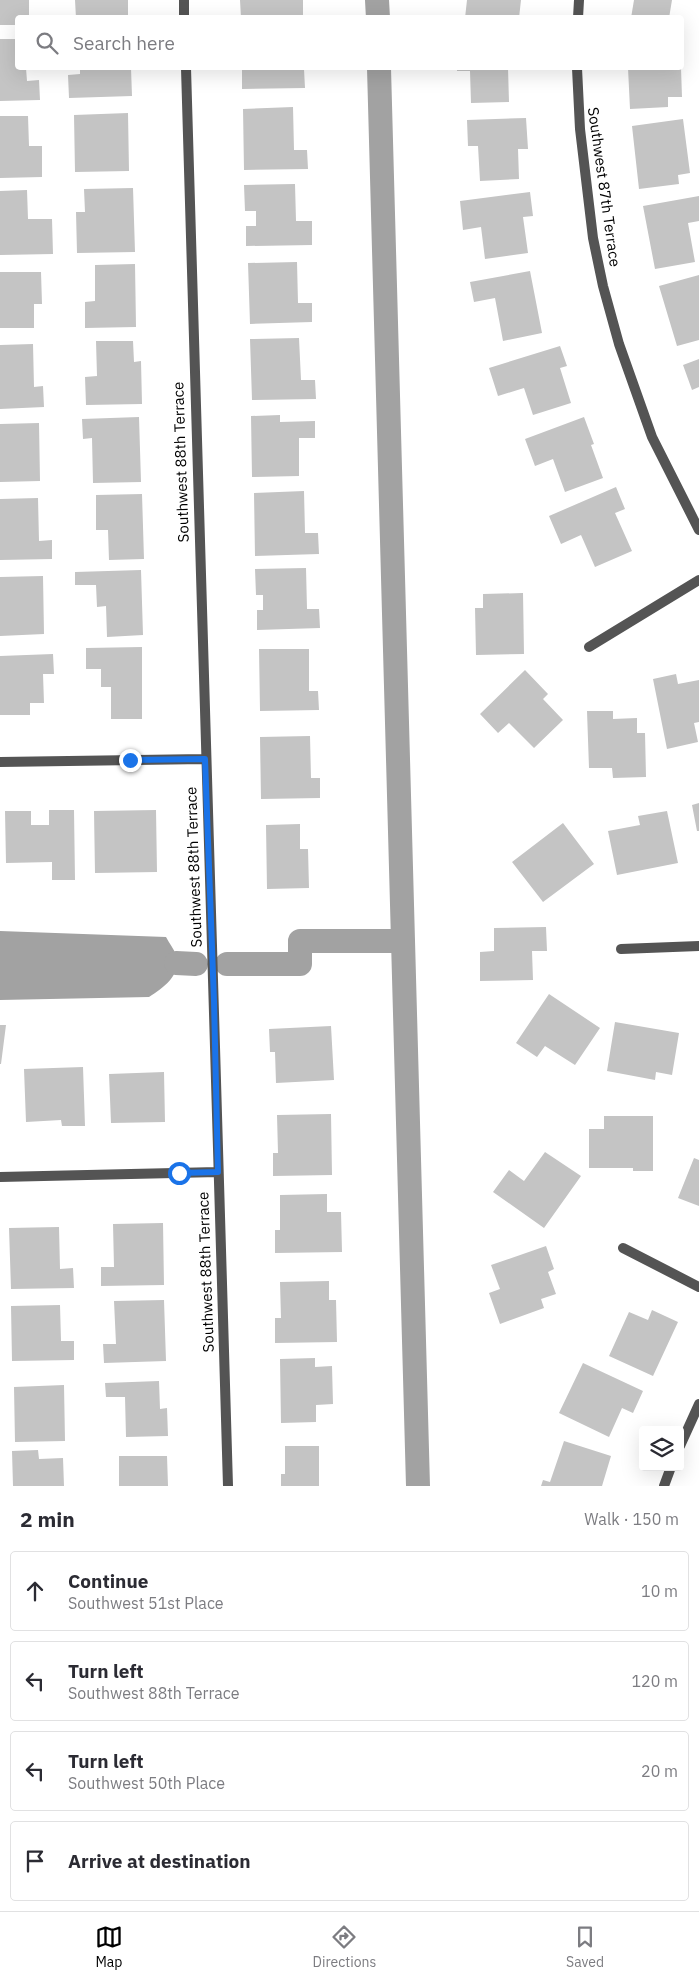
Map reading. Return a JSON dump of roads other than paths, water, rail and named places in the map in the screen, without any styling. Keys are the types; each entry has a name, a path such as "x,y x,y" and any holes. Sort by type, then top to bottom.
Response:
{"street":[{"path":"184,0 184,15"},
{"path":"578,15 579,0"},
{"name":"Southwest 88th Terrace","path":"186,70 228,1486"},
{"name":"Southwest 87th Terrace","path":"577,70 580,129 593,238 606,296 630,378 652,437 699,530"},
{"path":"589,647 699,580"},
{"path":"0,762 205,759"},
{"path":"621,949 699,946"},
{"path":"0,1177 218,1172"},
{"path":"623,1248 699,1287"},
{"path":"684,1437 699,1404"},
{"path":"664,1486 670,1471"}],"waterway":[{"path":"377,0 378,15"},
{"path":"379,70 418,1486"},
{"path":"227,964 300,964 300,941 403,941"},
{"path":"176,963 196,964"}]}
